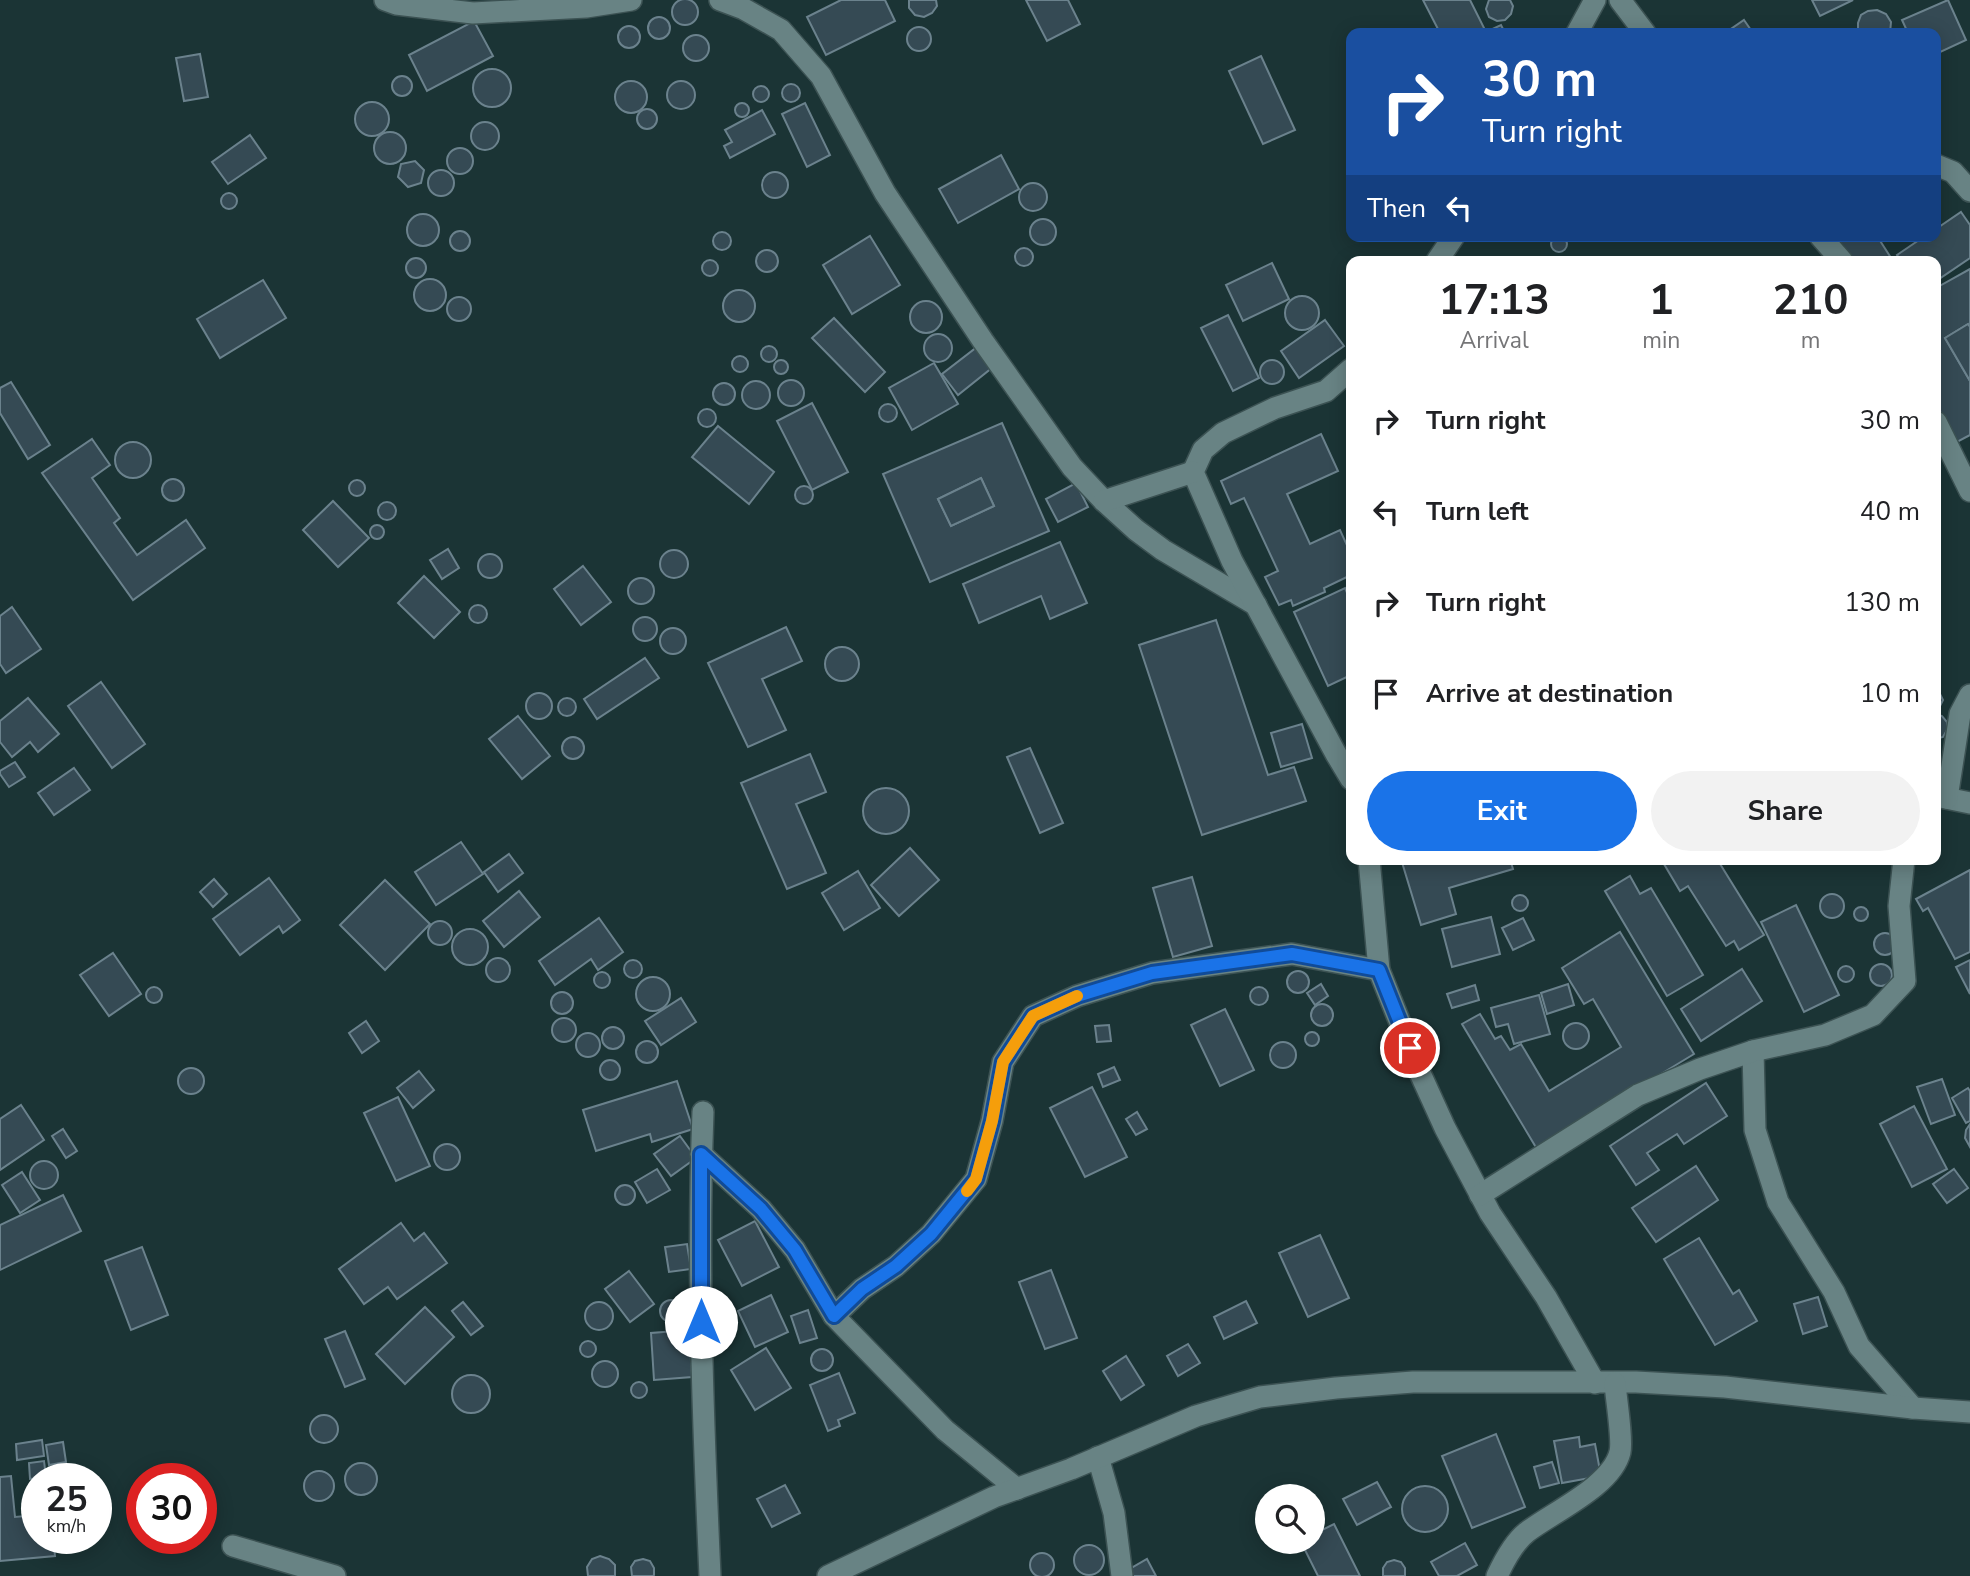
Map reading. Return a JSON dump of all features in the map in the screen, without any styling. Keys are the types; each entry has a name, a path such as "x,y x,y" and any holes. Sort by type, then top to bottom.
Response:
{"street":[{"path":"385,0 397,4 473,13 586,7 631,0"},
{"path":"720,0 746,5 781,30 821,76 885,192 968,318 1072,467 1136,530 1163,550 1256,605"},
{"path":"1580,28 1595,0"},
{"path":"1620,0 1640,28"},
{"path":"1941,167 1953,172 1970,191"},
{"path":"1825,242 1838,256"},
{"path":"1346,373 1326,391 1275,408 1223,433 1203,450 1194,472 1232,561 1346,771"},
{"path":"1941,432 1970,491"},
{"path":"1104,501 1194,472"},
{"path":"1970,695 1960,714 1941,797 1970,803"},
{"path":"1370,865 1379,970 1420,1073 1445,1128 1490,1213 1605,1383 1620,1452 1610,1472 1590,1489 1525,1533 1497,1576"},
{"path":"1480,1195 1638,1095 1700,1069 1753,1051 1825,1035 1873,1015 1905,981 1899,906 1903,865"},
{"path":"834,1316 862,1289 896,1266 931,1234 976,1179 992,1121 1003,1062 1033,1016 1077,996 1152,973 1292,954 1379,970"},
{"path":"1753,1051 1755,1130 1778,1202 1834,1292 1859,1346 1913,1408"},
{"path":"703,1112 702,1402 710,1576"},
{"path":"701,1154 761,1209 787,1240 834,1316 945,1430 1017,1489"},
{"path":"828,1576 994,1497 1196,1416 1260,1397 1413,1382 1636,1382 1724,1387 1970,1412"},
{"path":"1098,1457 1114,1513 1122,1576"},
{"path":"233,1546 335,1576"}],"building":[{"path":"685,-1 694,3 698,12 694,21 685,25 676,21 672,12 676,3"},
{"path":"841,0 885,0 895,21 826,55 807,17"},
{"path":"909,0 936,0 937,6 932,13 924,17 915,15 909,8"},
{"path":"1026,0 1068,0 1080,24 1047,41"},
{"path":"1423,0 1470,0 1484,28 1437,28"},
{"path":"1489,0 1510,0 1513,6 1511,14 1505,20 1497,21 1489,17 1486,9"},
{"path":"1812,0 1853,0 1820,16"},
{"path":"1948,0 1966,40 1941,52 1941,28 1906,28 1902,20"},
{"path":"1877,10 1886,14 1891,22 1890,28 1858,28 1861,15"},
{"path":"655,17 663,17 670,24 670,32 663,39 655,39 648,32 648,24"},
{"path":"1744,20 1750,28 1732,28"},
{"path":"474,21 493,56 427,91 409,55"},
{"path":"629,26 637,29 640,37 637,45 629,48 621,45 618,37 621,29"},
{"path":"919,27 927,31 931,39 927,47 919,51 911,47 907,39 911,31"},
{"path":"696,35 705,39 709,48 705,57 696,61 687,57 683,48 687,39"},
{"path":"200,54 208,97 184,101 176,58"},
{"path":"1261,56 1295,130 1263,144 1229,71"},
{"path":"492,69 505,75 511,88 505,101 492,107 479,101 473,88 479,75"},
{"path":"402,76 409,79 412,86 409,93 402,96 395,93 392,86 395,79"},
{"path":"631,81 642,86 647,97 642,108 631,113 620,108 615,97 620,86"},
{"path":"681,81 691,85 695,95 691,105 681,109 671,105 667,95 671,85"},
{"path":"791,84 797,87 800,93 797,99 791,102 785,99 782,93 785,87"},
{"path":"761,86 767,88 767,100 761,102 755,100 753,94 755,88"},
{"path":"372,102 384,107 389,119 384,131 372,136 360,131 355,119 360,107"},
{"path":"739,103 745,103 749,110 745,117 739,117 735,113 735,107"},
{"path":"805,103 830,155 807,167 782,114"},
{"path":"647,109 654,112 657,119 654,126 647,129 640,126 637,119 640,112"},
{"path":"762,110 775,134 730,158 724,146 732,142 725,130"},
{"path":"485,122 495,126 499,136 495,146 485,150 475,146 471,136 475,126"},
{"path":"390,132 402,136 406,148 402,160 390,164 378,160 374,148 378,136"},
{"path":"250,135 266,158 228,184 212,162"},
{"path":"460,148 469,152 473,161 469,170 460,174 451,170 447,161 451,152"},
{"path":"1001,155 1019,189 958,223 939,189"},
{"path":"415,161 424,170 421,183 408,187 398,177 401,164"},
{"path":"441,170 450,174 454,183 450,192 441,196 432,192 428,183 432,174"},
{"path":"775,172 784,176 788,185 784,194 775,198 766,194 762,185 766,176"},
{"path":"1033,183 1043,187 1047,197 1043,207 1033,211 1023,207 1019,197 1023,187"},
{"path":"229,193 235,195 235,207 229,209 223,207 221,201 223,195"},
{"path":"1961,212 1970,225 1970,258 1941,278 1941,256 1898,256 1916,242 1941,242 1941,226"},
{"path":"423,214 435,218 439,230 435,242 423,246 411,242 407,230 411,218"},
{"path":"1043,219 1052,223 1056,232 1052,241 1043,245 1034,241 1030,232 1034,223"},
{"path":"460,231 467,234 470,241 467,248 460,251 453,248 450,241 453,234"},
{"path":"722,232 728,235 731,241 728,247 722,250 716,247 713,241 716,235"},
{"path":"870,236 900,285 852,314 823,265"},
{"path":"1551,242 1567,242 1567,247 1562,252 1556,252 1551,247"},
{"path":"1834,242 1881,242 1890,256 1844,256"},
{"path":"1024,248 1030,251 1033,257 1030,263 1024,266 1018,263 1015,257 1018,251"},
{"path":"767,250 775,253 778,261 775,269 767,272 759,269 756,261 759,253"},
{"path":"416,258 423,261 426,268 423,275 416,278 409,275 406,268 409,261"},
{"path":"710,260 716,262 716,274 710,276 704,274 702,268 704,262"},
{"path":"1272,263 1289,299 1243,321 1226,285"},
{"path":"1970,269 1970,327 1968,324 1945,338 1970,381 1970,435 1957,442 1941,413 1941,285"},
{"path":"430,279 442,283 446,295 442,307 430,311 418,307 414,295 418,283"},
{"path":"263,280 286,318 220,358 197,319"},
{"path":"739,290 751,294 755,306 751,318 739,322 727,318 723,306 727,294"},
{"path":"1302,296 1314,301 1319,313 1314,325 1302,330 1290,325 1285,313 1290,301"},
{"path":"459,297 467,301 471,309 467,317 459,321 451,317 447,309 451,301"},
{"path":"926,301 937,306 942,317 937,328 926,333 915,328 910,317 915,306"},
{"path":"1228,315 1259,378 1233,391 1201,328"},
{"path":"834,318 885,372 865,392 812,338"},
{"path":"1325,320 1344,346 1299,378 1281,351"},
{"path":"1968,324 1970,327 1970,381 1945,338"},
{"path":"938,334 948,338 952,348 948,358 938,362 928,358 924,348 928,338"},
{"path":"766,346 772,346 777,354 775,360 766,362 761,357 761,351"},
{"path":"977,347 993,367 958,395 942,374"},
{"path":"737,356 743,356 748,364 746,370 737,372 732,367 732,361"},
{"path":"778,360 784,360 788,367 784,374 778,374 774,370 774,364"},
{"path":"1272,360 1280,364 1284,372 1280,380 1272,384 1264,380 1260,372 1264,364"},
{"path":"934,363 958,404 912,430 889,388"},
{"path":"791,380 800,384 804,393 800,402 791,406 782,402 778,393 782,384"},
{"path":"756,381 766,385 770,395 766,405 756,409 746,405 742,395 746,385"},
{"path":"11,382 50,445 28,459 0,413 0,388"},
{"path":"724,383 732,386 735,394 732,402 724,405 716,402 713,394 716,386"},
{"path":"812,403 848,472 812,490 777,421"},
{"path":"888,404 894,407 897,413 894,419 888,422 882,419 879,413 882,407"},
{"path":"707,409 713,412 716,418 713,424 707,427 701,424 698,418 701,412"},
{"path":"1002,423 1049,531 930,582 883,474","holes":["981,478 994,506 951,526 938,499"]},
{"path":"718,426 774,472 749,504 692,457"},
{"path":"1321,434 1338,471 1287,494 1310,544 1340,530 1346,543 1346,577 1324,588 1325,592 1293,606 1291,600 1279,605 1265,577 1278,571 1244,498 1231,504 1221,481"},
{"path":"92,439 110,465 92,478 120,518 114,523 137,555 186,520 205,548 133,600 42,473"},
{"path":"133,442 146,447 151,460 146,473 133,478 120,473 115,460 120,447"},
{"path":"981,478 994,506 951,526 938,499"},
{"path":"173,479 181,482 184,490 181,498 173,501 165,498 162,490 165,482"},
{"path":"357,480 363,482 363,494 357,496 351,494 349,488 351,482"},
{"path":"1076,483 1088,507 1058,522 1046,499"},
{"path":"800,486 808,486 813,495 811,502 800,504 795,499 795,491"},
{"path":"333,501 369,538 338,567 303,530"},
{"path":"387,502 393,505 396,511 393,517 387,520 381,517 378,511 381,505"},
{"path":"377,525 382,527 382,537 377,539 372,537 370,532 372,527"},
{"path":"1060,542 1087,603 1050,619 1041,596 979,623 963,584"},
{"path":"448,549 459,568 442,579 430,560"},
{"path":"674,550 684,554 688,564 684,574 674,578 664,574 660,564 664,554"},
{"path":"490,554 501,561 502,566 495,577 490,578 479,571 478,566 485,555"},
{"path":"583,566 611,602 581,625 554,589"},
{"path":"424,576 460,612 434,638 398,603"},
{"path":"641,578 650,582 654,591 650,600 641,604 632,600 628,591 632,582"},
{"path":"1345,588 1346,677 1328,686 1294,612"},
{"path":"474,605 482,605 487,614 485,621 474,623 469,618 469,610"},
{"path":"12,607 41,649 6,673 0,664 0,616"},
{"path":"645,617 654,620 657,629 654,638 645,641 636,638 633,629 636,620"},
{"path":"1216,620 1268,775 1294,767 1306,801 1202,835 1139,645"},
{"path":"786,627 802,661 762,679 786,730 748,747 708,663"},
{"path":"673,628 682,632 686,641 682,650 673,654 664,650 660,641 664,632"},
{"path":"842,647 854,652 859,664 854,676 842,681 830,676 825,664 830,652"},
{"path":"645,658 659,678 597,719 584,699"},
{"path":"101,682 145,744 112,768 68,706"},
{"path":"539,693 548,697 552,706 548,715 539,719 530,715 526,706 530,697"},
{"path":"28,698 59,734 38,752 30,742 12,757 0,742 0,721"},
{"path":"567,698 573,701 576,707 573,713 567,716 561,713 558,707 561,701"},
{"path":"518,716 550,756 522,779 489,739"},
{"path":"1941,716 1947,722 1941,738"},
{"path":"1302,724 1312,758 1281,767 1271,733"},
{"path":"573,737 581,740 584,748 581,756 573,759 565,756 562,748 565,740"},
{"path":"1030,748 1063,823 1040,833 1007,757"},
{"path":"810,754 826,792 796,804 826,873 787,889 741,783"},
{"path":"15,762 25,777 9,787 0,771"},
{"path":"74,768 90,790 54,815 38,793"},
{"path":"886,788 902,795 909,811 902,827 886,834 870,827 863,811 870,795"},
{"path":"461,842 483,874 436,905 415,872"},
{"path":"910,848 939,880 899,916 871,885"},
{"path":"509,854 523,873 498,892 484,872"},
{"path":"1403,865 1512,865 1513,869 1449,888 1456,914 1421,925"},
{"path":"1665,865 1721,865 1764,935 1739,950 1734,941 1726,946 1688,886 1680,891"},
{"path":"1970,870 1970,952 1955,959 1928,908 1923,911 1916,899"},
{"path":"858,871 880,908 844,930 822,893"},
{"path":"1630,876 1640,894 1651,888 1703,975 1667,996 1605,891"},
{"path":"1192,877 1212,946 1173,957 1153,888"},
{"path":"269,878 300,920 283,933 279,926 240,955 213,919"},
{"path":"214,879 227,894 213,907 200,892"},
{"path":"385,880 430,924 385,970 340,925"},
{"path":"519,891 540,917 504,947 483,921"},
{"path":"1832,894 1843,901 1844,906 1837,917 1832,918 1821,911 1820,906 1827,895"},
{"path":"1520,895 1528,903 1520,911 1512,903"},
{"path":"1796,905 1839,995 1804,1012 1761,922"},
{"path":"1861,907 1866,909 1866,919 1861,921 1856,919 1854,914 1856,909"},
{"path":"1491,917 1500,954 1452,967 1442,929"},
{"path":"599,918 623,952 598,970 591,959 555,985 539,961"},
{"path":"1523,918 1534,940 1513,950 1502,928"},
{"path":"440,921 449,924 452,933 449,942 440,945 431,942 428,933 431,924"},
{"path":"470,929 482,935 488,947 482,959 470,965 458,959 452,947 458,935"},
{"path":"1620,932 1694,1054 1537,1149 1462,1024 1480,1014 1495,1039 1501,1036 1510,1050 1521,1044 1549,1091 1621,1047 1593,999 1584,1004 1562,968"},
{"path":"1885,933 1893,936 1896,944 1893,952 1885,955 1877,952 1874,944 1877,936"},
{"path":"113,953 141,994 109,1016 80,975"},
{"path":"493,958 503,958 510,965 510,975 503,982 493,982 486,975 486,965"},
{"path":"633,960 639,963 642,969 639,975 633,978 627,975 624,969 627,963"},
{"path":"1970,960 1970,994 1956,967"},
{"path":"1881,964 1889,967 1892,975 1889,983 1881,986 1873,983 1870,975 1873,967"},
{"path":"1843,966 1849,966 1854,974 1852,980 1843,982 1838,977 1838,971"},
{"path":"1742,969 1762,1001 1701,1041 1681,1009"},
{"path":"1298,971 1306,974 1309,982 1306,990 1298,993 1290,990 1287,982 1290,974"},
{"path":"602,972 608,974 608,986 602,988 596,986 594,980 596,974"},
{"path":"653,977 665,982 670,994 665,1006 653,1011 641,1006 636,994 641,982"},
{"path":"1321,984 1328,996 1315,1005 1307,993"},
{"path":"1568,984 1574,1005 1547,1014 1541,993"},
{"path":"1475,985 1479,1000 1452,1008 1447,994"},
{"path":"151,987 157,987 162,995 160,1001 151,1003 146,998 146,992"},
{"path":"1259,987 1265,990 1268,996 1265,1002 1259,1005 1253,1002 1250,996 1253,990"},
{"path":"558,992 566,992 573,999 573,1007 566,1014 558,1014 551,1007 551,999"},
{"path":"1539,995 1550,1034 1514,1044 1508,1024 1496,1027 1491,1008"},
{"path":"681,998 696,1022 661,1045 645,1021"},
{"path":"1322,1004 1330,1007 1333,1015 1330,1023 1322,1026 1314,1023 1311,1015 1314,1007"},
{"path":"1225,1009 1254,1070 1220,1086 1191,1025"},
{"path":"564,1018 573,1021 576,1030 573,1039 564,1042 555,1039 552,1030 555,1021"},
{"path":"366,1021 379,1041 362,1053 349,1033"},
{"path":"1576,1023 1585,1027 1589,1036 1585,1045 1576,1049 1567,1045 1563,1036 1567,1027"},
{"path":"1109,1025 1111,1041 1097,1042 1095,1026"},
{"path":"613,1027 621,1030 624,1038 621,1046 613,1049 605,1046 602,1038 605,1030"},
{"path":"1309,1032 1315,1032 1319,1039 1315,1046 1309,1046 1305,1042 1305,1036"},
{"path":"588,1033 599,1040 600,1045 593,1056 588,1057 577,1050 576,1045 583,1034"},
{"path":"643,1041 651,1041 658,1048 658,1056 651,1063 643,1063 636,1056 636,1048"},
{"path":"1283,1042 1292,1046 1296,1055 1292,1064 1283,1068 1274,1064 1270,1055 1274,1046"},
{"path":"606,1060 614,1060 620,1070 614,1080 606,1080 600,1074 600,1066"},
{"path":"1114,1067 1120,1080 1103,1087 1098,1074"},
{"path":"191,1068 200,1072 204,1081 200,1090 191,1094 182,1090 178,1081 182,1072"},
{"path":"419,1071 434,1090 413,1108 397,1088"},
{"path":"1942,1079 1955,1115 1931,1124 1917,1087"},
{"path":"677,1081 693,1129 652,1142 650,1134 596,1151 583,1110"},
{"path":"1706,1083 1727,1116 1684,1144 1677,1134 1647,1153 1659,1170 1636,1185 1610,1146"},
{"path":"1092,1087 1127,1157 1085,1177 1050,1108"},
{"path":"1968,1088 1970,1121 1966,1123 1952,1098"},
{"path":"398,1097 430,1166 396,1181 364,1113"},
{"path":"21,1105 44,1140 0,1170 0,1119"},
{"path":"1914,1106 1947,1169 1912,1187 1880,1124"},
{"path":"1137,1112 1147,1129 1136,1135 1126,1119"},
{"path":"1970,1124 1970,1147 1965,1138"},
{"path":"63,1129 77,1151 66,1158 52,1136"},
{"path":"680,1136 696,1158 671,1176 654,1154"},
{"path":"447,1144 456,1148 460,1157 456,1166 447,1170 438,1166 434,1157 438,1148"},
{"path":"44,1161 54,1165 58,1175 54,1185 44,1189 34,1185 30,1175 34,1165"},
{"path":"1696,1166 1718,1200 1656,1242 1632,1208"},
{"path":"657,1169 670,1190 647,1203 635,1182"},
{"path":"1954,1169 1968,1188 1947,1203 1933,1184"},
{"path":"22,1172 40,1200 20,1213 2,1185"},
{"path":"621,1185 629,1185 635,1195 629,1205 621,1205 615,1199 615,1191"},
{"path":"63,1195 81,1231 0,1270 0,1225"},
{"path":"755,1221 779,1267 742,1286 718,1240"},
{"path":"401,1223 414,1241 424,1233 447,1263 397,1299 388,1287 364,1304 339,1269"},
{"path":"1320,1235 1349,1298 1308,1317 1279,1253"},
{"path":"1699,1238 1733,1294 1739,1290 1757,1321 1715,1345 1664,1259"},
{"path":"687,1244 691,1269 669,1272 665,1247"},
{"path":"142,1247 168,1315 131,1330 105,1261"},
{"path":"1051,1270 1077,1338 1045,1349 1019,1282"},
{"path":"629,1271 654,1304 630,1322 605,1289"},
{"path":"771,1295 788,1332 755,1347 738,1311"},
{"path":"1818,1297 1827,1326 1803,1334 1794,1304"},
{"path":"671,1300 679,1303 682,1311 679,1319 671,1322 663,1319 660,1311 663,1303"},
{"path":"1246,1301 1257,1323 1224,1339 1214,1317"},
{"path":"463,1302 483,1326 471,1335 452,1311"},
{"path":"599,1302 609,1306 613,1316 609,1326 599,1330 589,1326 585,1316 589,1306"},
{"path":"425,1307 454,1337 405,1384 376,1354"},
{"path":"808,1310 817,1338 800,1343 791,1316"},
{"path":"689,1330 692,1377 654,1380 651,1333"},
{"path":"345,1331 365,1379 345,1387 325,1339"},
{"path":"588,1341 594,1343 594,1355 588,1357 582,1355 580,1349 582,1343"},
{"path":"1188,1344 1200,1363 1178,1376 1167,1356"},
{"path":"766,1348 791,1388 755,1410 731,1370"},
{"path":"822,1349 830,1352 833,1360 830,1368 822,1371 814,1368 811,1360 814,1352"},
{"path":"1126,1356 1144,1385 1121,1400 1103,1371"},
{"path":"605,1361 614,1365 618,1374 614,1383 605,1387 596,1383 592,1374 596,1365"},
{"path":"839,1373 855,1413 838,1420 840,1426 828,1431 810,1385"},
{"path":"471,1375 484,1381 490,1394 484,1407 471,1413 458,1407 452,1394 458,1381"},
{"path":"636,1382 642,1382 647,1390 645,1396 636,1398 631,1393 631,1387"},
{"path":"324,1415 334,1419 338,1429 334,1439 324,1443 314,1439 310,1429 314,1419"},
{"path":"1496,1434 1525,1507 1472,1528 1442,1456"},
{"path":"1579,1437 1580,1447 1595,1444 1601,1476 1562,1483 1554,1441"},
{"path":"42,1440 44,1456 17,1460 16,1444"},
{"path":"63,1442 66,1462 49,1463 46,1445"},
{"path":"1552,1462 1559,1483 1540,1488 1534,1467"},
{"path":"361,1463 372,1468 377,1479 372,1490 361,1495 350,1490 345,1479 350,1468"},
{"path":"319,1471 330,1475 334,1486 330,1497 319,1501 308,1497 304,1486 308,1475"},
{"path":"11,1476 15,1517 21,1516 21,1554 55,1556 0,1561 0,1477"},
{"path":"1377,1482 1391,1507 1357,1525 1343,1499"},
{"path":"785,1485 800,1513 772,1527 757,1499"},
{"path":"1425,1486 1441,1493 1448,1509 1441,1525 1425,1532 1409,1525 1402,1509 1409,1493"},
{"path":"1334,1524 1360,1576 1318,1576 1307,1554 1325,1554 1325,1528"},
{"path":"1465,1543 1477,1565 1457,1576 1439,1576 1431,1562"},
{"path":"1089,1545 1100,1549 1104,1560 1100,1571 1089,1575 1078,1571 1074,1560 1078,1549"},
{"path":"1042,1553 1053,1560 1054,1565 1047,1576 1042,1577 1031,1570 1030,1565 1037,1554"},
{"path":"600,1556 615,1565 615,1576 588,1576 587,1567 592,1559"},
{"path":"1147,1559 1156,1576 1131,1576 1128,1570"},
{"path":"635,1561 650,1561 654,1575 632,1576 631,1567"},
{"path":"1387,1562 1401,1562 1405,1568 1405,1576 1383,1576 1383,1568"}],"slow traffic":[{"path":"967,1191 976,1179 992,1121 1003,1062 1033,1016 1077,996"}],"route":[{"path":"701,1322 701,1154 761,1209 795,1250 834,1316 862,1289 896,1266 931,1234 976,1179 992,1121 1003,1062 1033,1016 1077,996 1152,973 1292,954 1379,970 1410,1048"}]}
